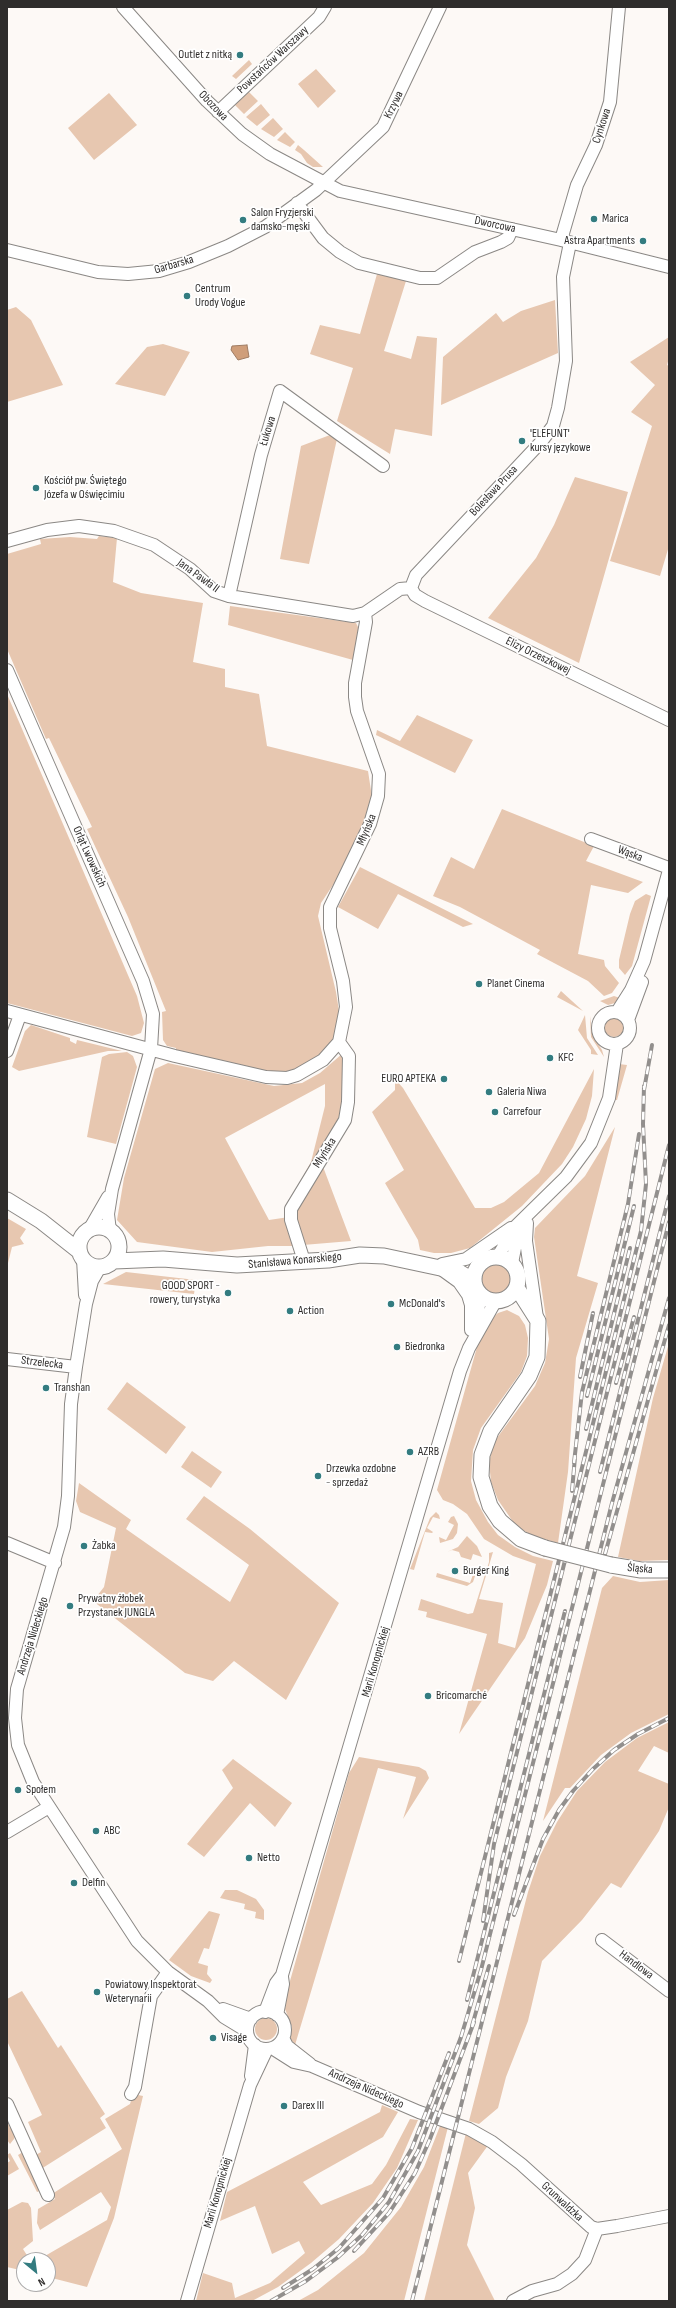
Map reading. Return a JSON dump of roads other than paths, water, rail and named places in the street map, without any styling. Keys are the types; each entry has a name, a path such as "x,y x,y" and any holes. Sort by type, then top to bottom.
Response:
{"main road":[{"path":"7,1200 41,1221 93,1267 100,1267"},
{"path":"41,1221 68,1232 87,1232 100,1227 110,1231"},
{"name":"Stanisława Konarskiego","path":"110,1231 119,1243 135,1251 163,1259"},
{"path":"81,1255 81,1240 87,1232"},
{"path":"114,1261 119,1250 119,1243"},
{"name":"Stanisława Konarskiego","path":"100,1267 114,1261 163,1259 237,1265 304,1261 360,1255 394,1257 442,1267 460,1272 474,1281"},
{"path":"498,1256 512,1263 519,1274 517,1288 538,1321 539,1340 529,1316 523,1308 495,1299 474,1281 478,1266 483,1260 498,1256"},
{"name":"Stanisława Konarskiego","path":"442,1267 478,1266"},
{"path":"495,1299 517,1288"},
{"name":"Śląska","path":"539,1340 537,1357 530,1376 499,1418 485,1444 481,1477 490,1506 500,1521 521,1539 545,1548 611,1565 635,1569 669,1570"}],"street":[{"name":"Powstańców Warszawy","path":"218,112 319,17 325,7"},
{"name":"Krzywa","path":"322,183 383,127 440,7"},
{"name":"Cynkowa","path":"566,241 577,186 596,145 610,102 620,7"},
{"name":"Obozowa","path":"130,9 218,112 258,146 322,183"},
{"name":"Garbarska","path":"7,250 98,272 128,274 159,271 189,262 245,238 265,227 322,183"},
{"name":"Dworcowa","path":"322,183 340,191 566,241 669,267"},
{"path":"297,203 323,238 340,252 359,263 420,278 437,278 457,262 475,252 508,238 512,229"},
{"name":"Bolesława Prusa","path":"411,588 416,575 541,442 553,426 558,408 566,361 563,277 566,241"},
{"name":"Łukowa","path":"229,596 261,455 280,391 383,466"},
{"name":"Jana Pawła II","path":"7,541 47,530 79,526 114,531 154,545 190,569 214,591 229,596 353,616 365,613 400,589 411,588"},
{"name":"Elizy Orzeszkowej","path":"411,588 416,595 425,601 669,720"},
{"name":"Młyńska","path":"304,1261 291,1220 291,1209 345,1120 348,1102 349,1056 339,1042 346,1007 343,982 330,928 330,907 370,824 378,796 378,768 357,711 356,697 355,675 366,622 365,613"},
{"name":"Orląt Lwowskich","path":"7,670 143,981 153,1014 151,1049 112,1189 108,1214 110,1231"},
{"name":"Wąska","path":"591,839 669,869"},
{"path":"613,1044 600,1037 598,1026 604,1016 617,1012 632,990 644,961 669,869"},
{"path":"613,1044 628,1036 630,1027 628,1020 641,987 644,961"},
{"path":"7,1012 174,1056 266,1077 287,1078 307,1071 323,1060 339,1042"},
{"path":"617,1012 628,1020"},
{"path":"7,1051 20,1015"},
{"path":"498,1256 521,1224 566,1177 583,1155 596,1132 603,1112 613,1044"},
{"name":"Orląt Lwowskich","path":"87,1232 112,1189"},
{"path":"512,1263 521,1224"},
{"path":"442,1267 466,1259 521,1224"},
{"path":"521,1224 526,1241 538,1321"},
{"name":"Andrzeja Nideckiego","path":"81,1255 86,1304"},
{"name":"Andrzeja Nideckiego","path":"100,1267 92,1281 86,1304 76,1367 70,1419 67,1511 55,1563 11,1698 15,1727 22,1758 33,1782 132,1935 168,1972 208,2001 224,2017 247,2031"},
{"path":"442,1267 459,1282 468,1295 471,1305 471,1330"},
{"name":"Marii Konopnickiej","path":"271,2014 284,1984 282,1975 468,1348 471,1330 495,1299"},
{"name":"Marii Konopnickiej","path":"468,1348 495,1299"},
{"name":"Strzelecka","path":"7,1359 76,1367"},
{"path":"7,1542 55,1563"},
{"path":"7,1832 49,1806"},
{"name":"Handlowa","path":"602,1940 669,1991"},
{"path":"131,2094 136,2087 151,1996 168,1972"},
{"name":"Andrzeja Nideckiego","path":"208,2001 251,2019"},
{"path":"271,2014 284,2028 283,2038 269,2049 254,2045 247,2031 251,2019 271,2014"},
{"name":"Andrzeja Nideckiego","path":"283,2038 287,2046 312,2066"},
{"name":"Marii Konopnickiej","path":"187,2301 250,2085 254,2045"},
{"name":"Andrzeja Nideckiego","path":"269,2049 294,2062 312,2066 419,2112 469,2130"},
{"name":"Marii Konopnickiej","path":"250,2085 269,2049"},
{"path":"7,2104 48,2195"},
{"name":"Grunwaldzka","path":"469,2130 492,2142 521,2164 585,2224 597,2229 669,2216"},
{"path":"513,2301 532,2291 557,2284 572,2274 585,2260 597,2229"}],"railway":[{"path":"644,1090 652,1045"},
{"path":"459,1961 641,1231 646,1184 643,1124 644,1086"},
{"path":"574,1463 582,1392 628,1204 639,1134"},
{"path":"483,1921 494,1844 669,1145"},
{"path":"600,1472 669,1196"},
{"path":"587,1396 634,1206"},
{"path":"271,2301 306,2281 337,2258 362,2235 389,2202 418,2151 461,2037 481,1970 669,1222"},
{"path":"586,1429 630,1248"},
{"path":"412,2301 612,1503 669,1298"},
{"path":"580,1377 593,1313"},
{"path":"616,1383 634,1317"},
{"path":"605,1554 669,1325"},
{"path":"572,1491 575,1457"},
{"path":"467,2000 565,1611"},
{"path":"514,1915 543,1839 559,1810 573,1791 593,1769 614,1750 638,1734 669,1718"},
{"path":"472,2026 489,1966"},
{"path":"354,2251 389,2213 415,2173 430,2139 474,2022"},
{"path":"283,2288 313,2269 339,2248 383,2198 412,2148 449,2053"}],"place":[{"name":"Outlet z nitką","path":"240,55"},
{"name":"Marica","path":"594,219"},
{"name":"Salon Fryzjerski damsko-męski","path":"243,220"},
{"name":"Astra Apartments","path":"643,241"},
{"name":"Centrum Urody Vogue","path":"187,296"},
{"name":"'ELEFUNT' kursy językowe","path":"522,441"},
{"name":"Kościół pw. Świętego Józefa w Oświęcimiu","path":"36,488"},
{"name":"Planet Cinema","path":"479,984"},
{"name":"KFC","path":"550,1058"},
{"name":"EURO APTEKA","path":"444,1079"},
{"name":"Galeria Niwa","path":"489,1092"},
{"name":"Carrefour","path":"495,1112"},
{"name":"GOOD SPORT - rowery, turystyka","path":"228,1293"},
{"name":"McDonald's","path":"391,1304"},
{"name":"Action","path":"290,1311"},
{"name":"Biedronka","path":"397,1347"},
{"name":"Transhan","path":"46,1388"},
{"name":"AZRB","path":"410,1452"},
{"name":"Drzewka ozdobne - sprzedaż","path":"318,1476"},
{"name":"Żabka","path":"84,1546"},
{"name":"Burger King","path":"455,1571"},
{"name":"Prywatny żłobek Przystanek JUNGLA","path":"70,1606"},
{"name":"Bricomarché","path":"428,1696"},
{"name":"Społem","path":"18,1790"},
{"name":"ABC","path":"96,1831"},
{"name":"Netto","path":"249,1858"},
{"name":"Delfin","path":"74,1883"},
{"name":"Powiatowy Inspektorat Weterynarii","path":"97,1992"},
{"name":"Visage","path":"213,2038"},
{"name":"Darex III","path":"284,2106"}]}
